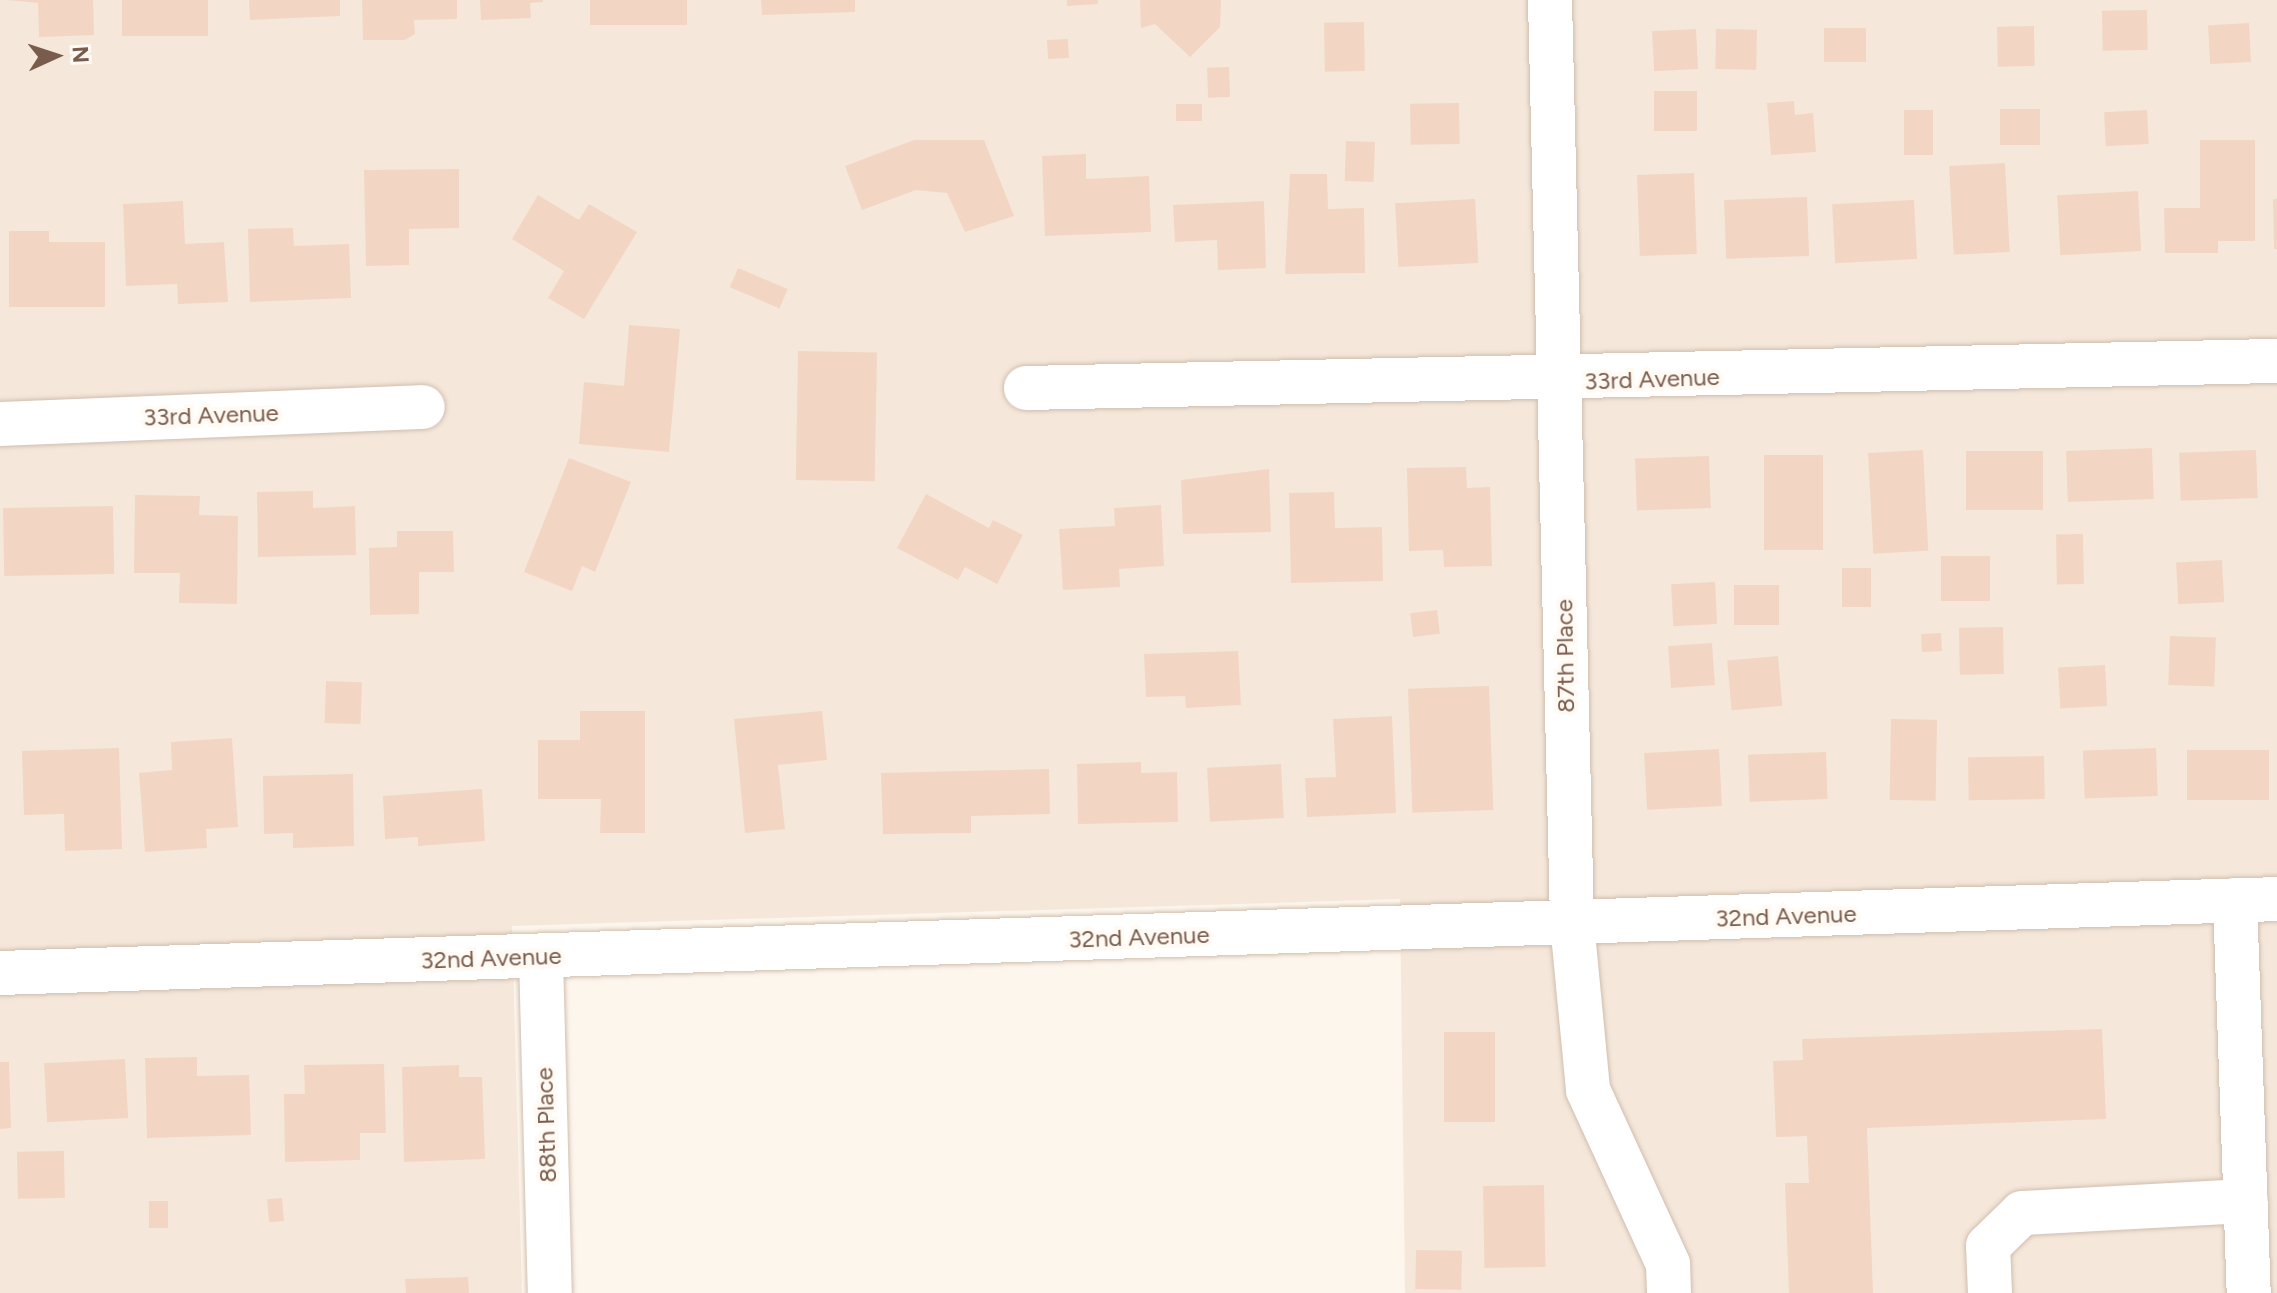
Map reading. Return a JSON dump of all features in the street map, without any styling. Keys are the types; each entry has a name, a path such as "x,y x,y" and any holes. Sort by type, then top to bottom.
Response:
{"street":[{"name":"87th Place","path":"1550,0 1572,923 1588,1090 1668,1264 1669,1293"},
{"name":"33rd Avenue","path":"1026,388 1558,381 2277,361"},
{"name":"33rd Avenue","path":"0,424 423,407"},
{"name":"32nd Avenue","path":"0,973 2256,900"},
{"path":"2249,1293 2246,1201 2256,900"},
{"name":"88th Place","path":"541,957 550,1293"},
{"path":"1990,1293 1988,1246 2022,1213 2246,1201"}],"shaded area":[{"path":"0,0 2277,0 2277,1293 1405,1293 1400,899 512,926 522,1293 0,1293"}],"building":[{"path":"7,0 93,0 94,35 39,37 38,3"},
{"path":"122,0 208,0 208,36 122,36"},
{"path":"249,0 340,0 340,16 250,20"},
{"path":"362,0 457,0 457,19 414,20 415,34 405,40 363,40"},
{"path":"480,0 543,2 530,3 531,18 481,20"},
{"path":"590,0 687,0 687,25 590,25"},
{"path":"761,0 855,0 855,12 762,15"},
{"path":"1067,0 1098,0 1098,4 1067,6"},
{"path":"1140,0 1221,0 1220,27 1190,57 1155,24 1141,28"},
{"path":"2147,10 2148,50 2103,51 2102,11"},
{"path":"1364,22 1365,71 1325,72 1324,23"},
{"path":"2249,23 2251,62 2210,64 2208,25"},
{"path":"2034,26 2035,66 1998,67 1997,27"},
{"path":"1824,28 1866,28 1866,62 1824,62"},
{"path":"1696,29 1698,69 1654,71 1652,31"},
{"path":"1716,29 1757,30 1756,70 1715,69"},
{"path":"1068,39 1069,58 1048,59 1047,40"},
{"path":"1229,67 1230,97 1208,98 1207,68"},
{"path":"1654,91 1697,91 1697,131 1654,131"},
{"path":"1794,101 1795,115 1813,113 1816,152 1771,155 1767,103"},
{"path":"1459,103 1460,144 1411,145 1410,104"},
{"path":"1176,104 1202,104 1202,121 1176,121"},
{"path":"2000,109 2040,109 2040,145 2000,145"},
{"path":"1904,110 1933,110 1933,155 1904,155"},
{"path":"2147,110 2149,144 2106,146 2104,112"},
{"path":"914,140 984,140 1014,216 965,232 947,193 916,190 862,210 845,166"},
{"path":"2200,140 2255,140 2255,241 2218,241 2218,253 2165,253 2164,208 2200,208"},
{"path":"1346,141 1375,142 1374,182 1345,181"},
{"path":"1086,154 1086,179 1149,176 1151,232 1045,236 1042,156"},
{"path":"2005,163 2010,252 1954,255 1949,166"},
{"path":"459,169 459,228 409,229 409,265 366,266 364,170"},
{"path":"1694,173 1697,254 1640,256 1637,175"},
{"path":"1290,174 1327,174 1328,209 1364,208 1365,273 1285,274"},
{"path":"2138,191 2141,251 2060,255 2057,195"},
{"path":"538,195 579,220 589,204 637,232 584,319 548,298 564,271 512,239"},
{"path":"1807,197 1809,256 1726,259 1724,200"},
{"path":"1475,199 1478,263 1398,267 1395,203"},
{"path":"2273,199 2277,199 2277,249 2274,249"},
{"path":"1914,200 1917,259 1835,263 1832,204"},
{"path":"183,201 185,244 224,242 228,302 178,304 177,284 126,286 123,204"},
{"path":"1264,201 1266,268 1218,270 1217,240 1175,242 1173,205"},
{"path":"293,228 294,246 349,244 351,298 250,302 248,229"},
{"path":"9,231 49,231 49,242 105,242 105,307 9,307"},
{"path":"738,268 788,289 780,308 730,287"},
{"path":"629,325 680,329 669,452 579,444 584,382 624,386"},
{"path":"798,351 877,352 875,481 796,480"},
{"path":"2152,448 2154,499 2068,502 2066,451"},
{"path":"1923,450 1928,551 1873,554 1868,453"},
{"path":"2256,450 2258,498 2181,501 2179,453"},
{"path":"1966,451 2043,451 2043,510 1966,510"},
{"path":"1764,455 1823,455 1823,550 1764,550"},
{"path":"1709,456 1711,508 1637,511 1635,459"},
{"path":"569,458 631,482 595,572 582,566 572,591 524,572"},
{"path":"1466,467 1467,488 1490,487 1492,566 1444,567 1443,550 1409,551 1407,468"},
{"path":"1269,469 1271,532 1183,534 1181,480"},
{"path":"313,491 313,508 355,506 356,555 258,557 257,492"},
{"path":"1334,492 1335,528 1382,527 1383,581 1291,583 1289,493"},
{"path":"926,494 989,528 993,520 1023,535 997,584 965,567 958,580 897,548"},
{"path":"135,495 200,496 199,515 238,516 237,604 179,603 180,573 134,573"},
{"path":"1161,505 1164,566 1119,569 1120,587 1063,590 1059,529 1115,526 1114,508"},
{"path":"113,506 114,574 4,576 3,508"},
{"path":"397,531 453,531 454,572 419,572 419,614 370,615 369,548 397,547"},
{"path":"2056,534 2083,534 2084,584 2057,584"},
{"path":"1941,556 1990,556 1990,601 1941,601"},
{"path":"2222,560 2224,602 2178,604 2176,562"},
{"path":"1842,568 1871,568 1871,607 1842,607"},
{"path":"1715,582 1717,624 1673,626 1671,584"},
{"path":"1734,585 1779,585 1779,625 1734,625"},
{"path":"1437,610 1440,634 1413,637 1410,613"},
{"path":"2003,627 2004,674 1960,675 1959,628"},
{"path":"1941,633 1942,651 1922,652 1921,634"},
{"path":"2170,636 2216,638 2214,687 2168,685"},
{"path":"1712,643 1715,685 1671,688 1668,646"},
{"path":"1238,651 1241,705 1186,708 1185,696 1146,697 1144,654"},
{"path":"1778,656 1782,706 1732,710 1727,660"},
{"path":"2105,665 2107,706 2060,708 2058,667"},
{"path":"326,681 362,682 361,724 325,723"},
{"path":"1489,686 1493,810 1412,813 1408,689"},
{"path":"580,711 645,711 645,833 600,833 601,799 538,799 538,740 580,740"},
{"path":"822,711 827,760 778,765 785,829 745,833 734,719"},
{"path":"1392,716 1396,813 1307,817 1305,778 1336,777 1333,719"},
{"path":"1891,719 1937,720 1936,801 1890,800"},
{"path":"232,738 238,827 206,829 207,848 145,852 139,773 172,770 171,742"},
{"path":"119,748 122,849 65,851 64,814 24,815 22,751"},
{"path":"2156,748 2158,796 2085,799 2083,751"},
{"path":"1719,749 1722,806 1647,810 1644,753"},
{"path":"2187,750 2269,750 2269,800 2187,800"},
{"path":"1826,752 1828,799 1750,802 1748,755"},
{"path":"2044,756 2045,799 1969,800 1968,757"},
{"path":"1141,762 1141,773 1177,772 1178,822 1078,824 1077,764"},
{"path":"1281,764 1284,818 1210,822 1207,768"},
{"path":"1049,769 1050,814 971,816 971,833 883,834 881,773"},
{"path":"353,774 354,846 293,848 293,833 264,834 263,776"},
{"path":"482,789 485,841 418,846 418,837 385,839 383,796"},
{"path":"2102,1029 2106,1119 1867,1128 1873,1293 1789,1293 1785,1183 1809,1183 1807,1136 1776,1137 1773,1061 1803,1060 1802,1039"},
{"path":"1444,1032 1495,1032 1495,1122 1444,1122"},
{"path":"197,1057 197,1076 249,1075 251,1135 147,1138 145,1058"},
{"path":"125,1059 128,1118 47,1122 44,1063"},
{"path":"0,1062 9,1062 11,1128 0,1129"},
{"path":"384,1064 386,1133 360,1133 360,1160 285,1162 284,1094 305,1094 304,1065"},
{"path":"459,1065 459,1077 482,1077 485,1159 404,1162 402,1067"},
{"path":"64,1151 65,1198 18,1199 17,1152"},
{"path":"1544,1185 1545,1267 1484,1268 1483,1186"},
{"path":"282,1198 284,1221 269,1222 267,1199"},
{"path":"149,1201 168,1201 168,1228 149,1228"},
{"path":"1416,1250 1462,1251 1461,1290 1415,1289"},
{"path":"468,1277 469,1293 406,1293 405,1279"}]}
